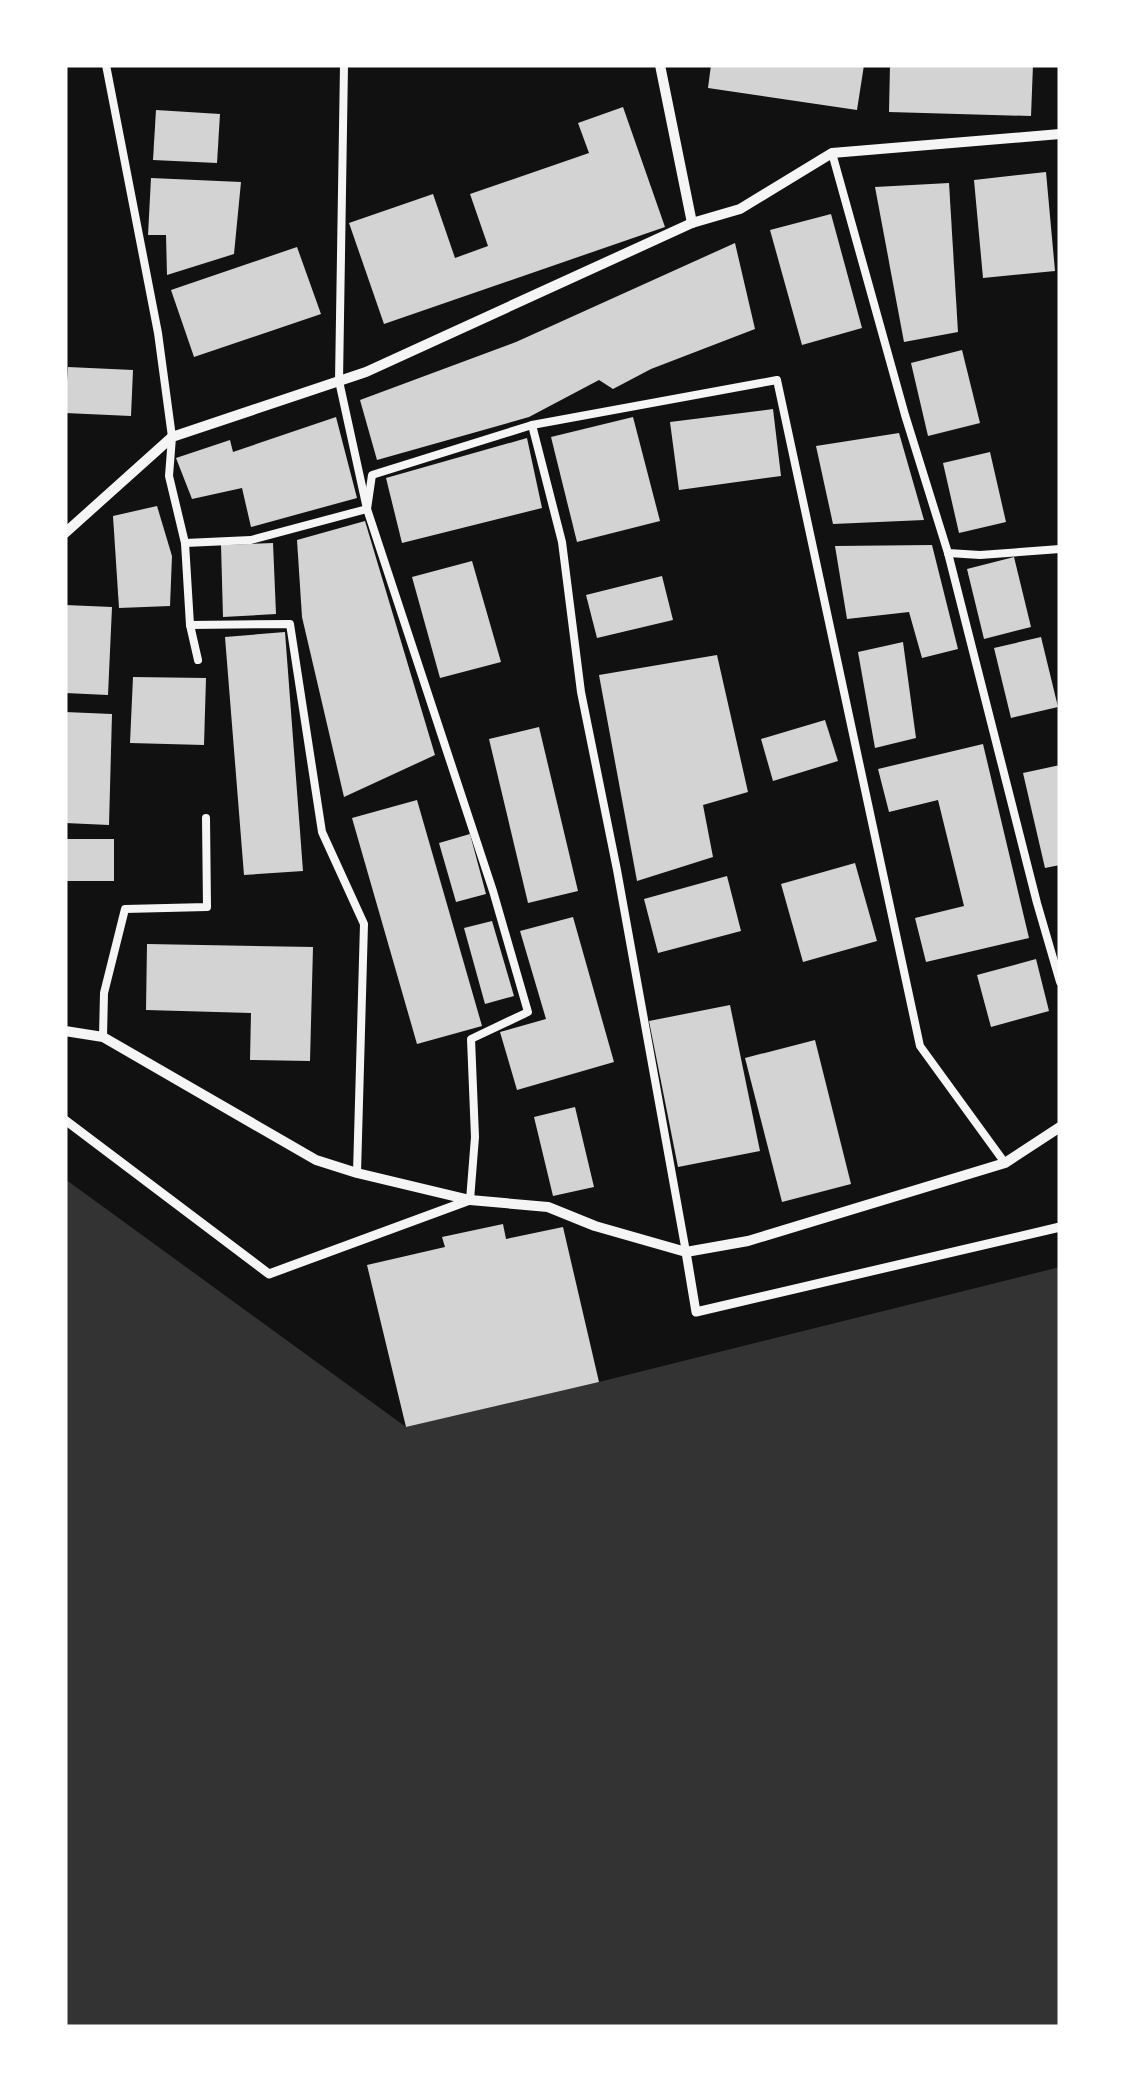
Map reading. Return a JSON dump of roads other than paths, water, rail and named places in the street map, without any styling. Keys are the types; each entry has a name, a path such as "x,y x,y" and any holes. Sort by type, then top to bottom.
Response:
{"street":[{"path":"660,65 692,223"},
{"path":"65,533 172,437 366,372 692,223 740,209 832,153 1060,134"},
{"path":"65,1031 104,1037 316,1160 470,1200 548,1207 595,1226 686,1252 748,1242 1005,1164 1060,1127"},
{"path":"65,1120 269,1274 470,1200"},
{"path":"686,1252 696,1312 1060,1227"}],"lane":[{"path":"106,65 158,332 172,437 169,476 186,543 190,625 198,660"},
{"path":"344,65 339,381 367,509 487,873 528,1012 471,1039 475,1137 470,1200"},
{"path":"832,153 948,553 1060,982"},
{"path":"367,509 372,476 532,425 776,380 920,1046 1005,1164"},
{"path":"532,425 562,542 581,692 686,1252"},
{"path":"186,543 252,540 367,509"},
{"path":"948,553 1060,549"},
{"path":"190,625 290,624 322,832 364,924 356,1173"},
{"path":"104,1037 104,993 125,909 207,907 206,818"}]}
